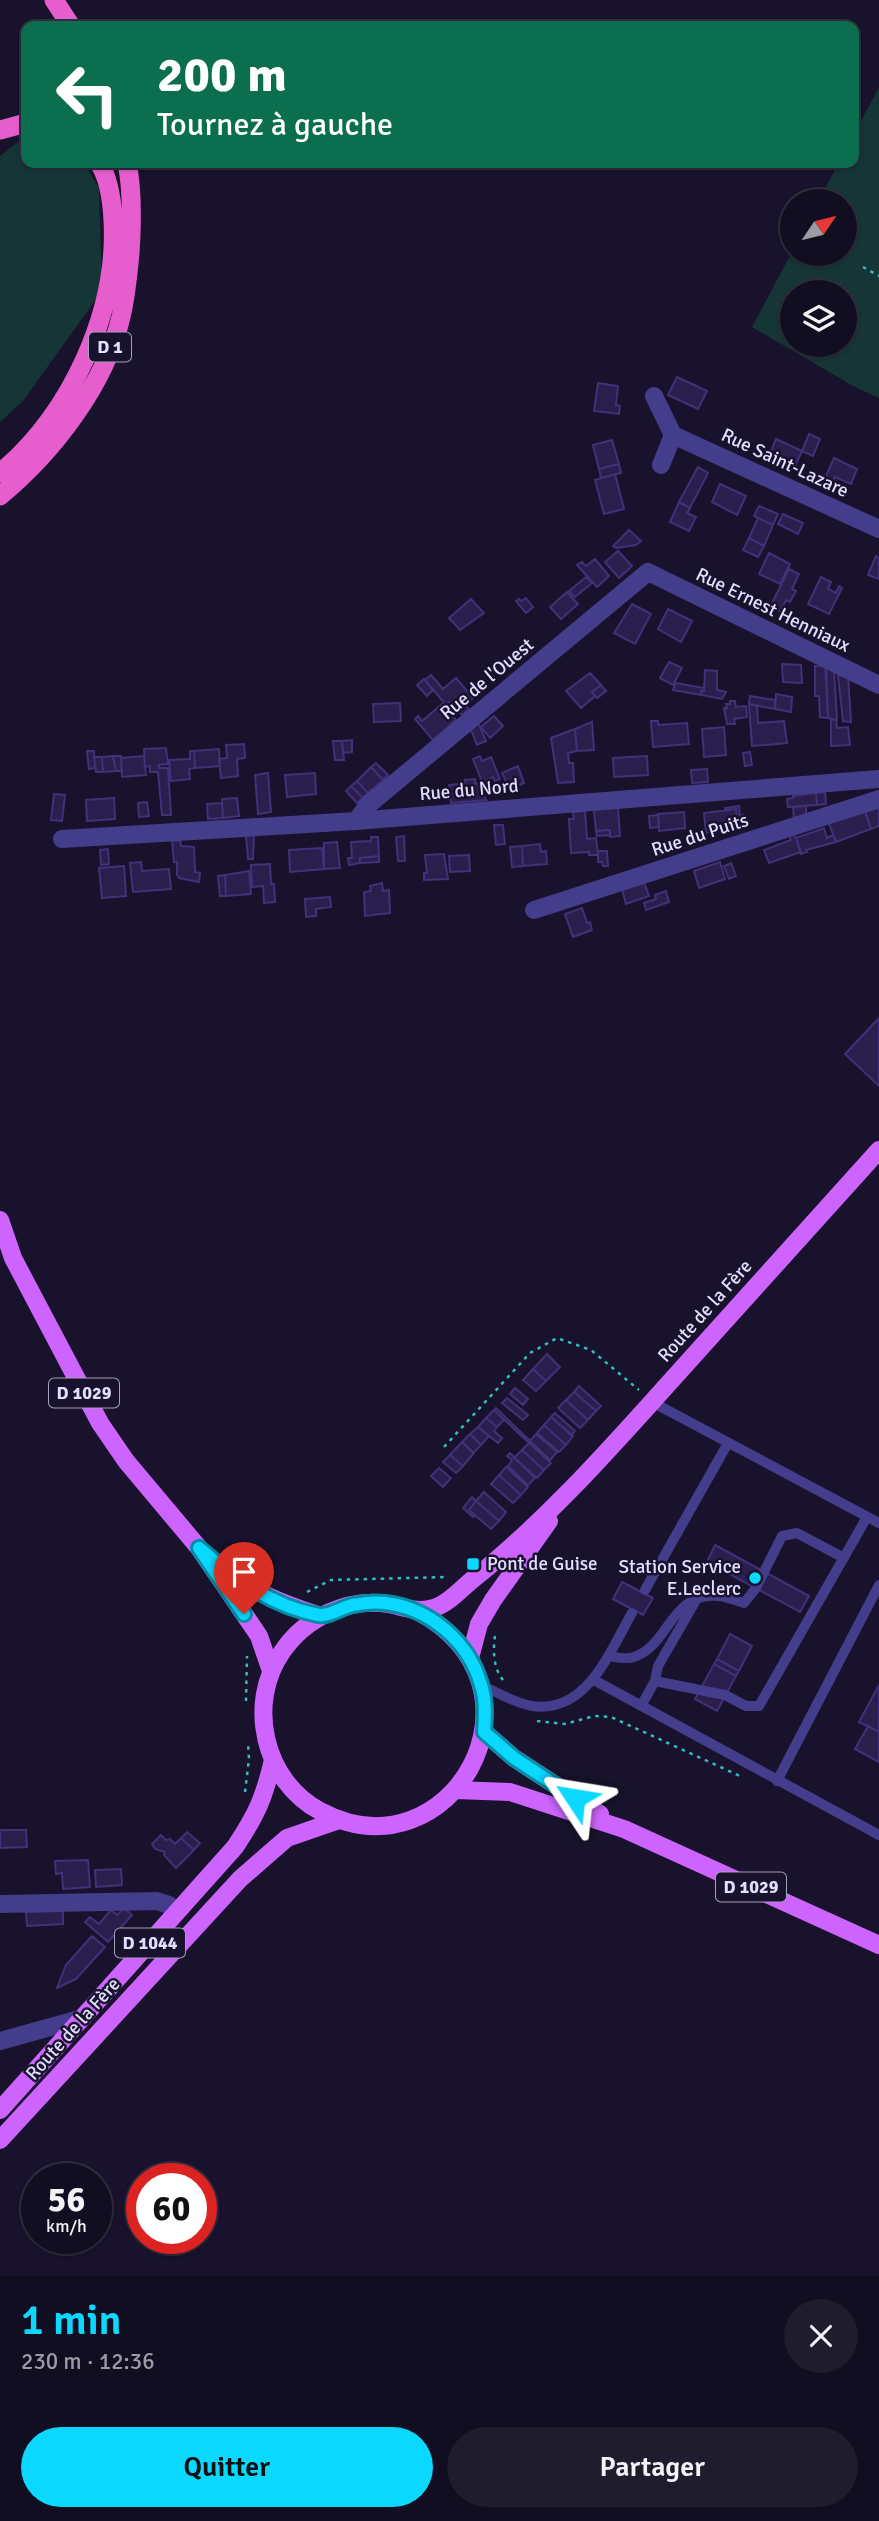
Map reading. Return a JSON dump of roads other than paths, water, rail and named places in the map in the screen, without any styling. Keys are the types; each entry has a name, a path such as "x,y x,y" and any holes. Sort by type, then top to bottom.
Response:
{"highway":[{"path":"54,0 68,21"},
{"path":"0,130 21,124"},
{"name":"D 1","path":"0,473 42,429 87,353 98,328 108,288 114,238 108,187 101,168"},
{"name":"D 1","path":"0,496 44,454 67,426 102,366 121,319 131,233 127,168"}],"main road":[{"name":"Route de la Fère","path":"417,1611 438,1607 479,1576 562,1501 879,1150"},
{"name":"D 1029","path":"0,1220 13,1258 100,1423 126,1461 199,1548 259,1636 271,1671"},
{"name":"Route de la Fère","path":"470,1658 479,1624 493,1600 562,1501"},
{"name":"D 1029","path":"199,1548 235,1579 286,1605 321,1616"},
{"path":"385,1603 417,1611 447,1631 470,1658 481,1685 485,1709 484,1732 478,1753 456,1790 437,1806 414,1818 390,1824 364,1825 339,1820 300,1797 284,1780 273,1760 263,1715 271,1671 292,1639 321,1616 363,1604 385,1603"},
{"name":"D 1029","path":"484,1732 514,1758 624,1829"},
{"name":"Route de la Fère","path":"0,2110 235,1847 265,1796 273,1760"},
{"name":"D 1029","path":"456,1790 510,1792 624,1829 879,1945"},
{"name":"Route de la Fère","path":"3,2134 240,1879 287,1838 339,1820"}],"street":[{"path":"654,396 673,435 661,465"},
{"name":"Rue Saint-Lazare","path":"673,435 879,530"},
{"name":"Rue Ernest Henniaux","path":"648,572 879,685"},
{"name":"Rue de l'Ouest","path":"356,821 367,806 648,572"},
{"name":"Rue du Nord","path":"62,839 356,821 879,779"},
{"name":"Rue du Puits","path":"534,910 879,799"},
{"path":"0,1904 157,1901 169,1905 176,1913"},
{"path":"0,2041 83,2018"}],"lane":[{"path":"652,1402 879,1523"},
{"path":"645,1590 728,1443"},
{"path":"655,1681 726,1695 746,1706 759,1706 867,1517"},
{"path":"608,1656 632,1658 647,1651 660,1637 675,1613 697,1598 718,1596 744,1603 756,1588 782,1536 797,1533 844,1558"},
{"path":"777,1781 879,1585"},
{"path":"641,1706 655,1681 658,1666 697,1598"},
{"path":"481,1685 532,1706 555,1705 569,1699 594,1680 632,1613"},
{"path":"594,1680 879,1835"}],"place":[{"name":"Pont de Guise","path":"473,1564"},
{"name":"Station Service E.Leclerc","path":"755,1578"}]}
